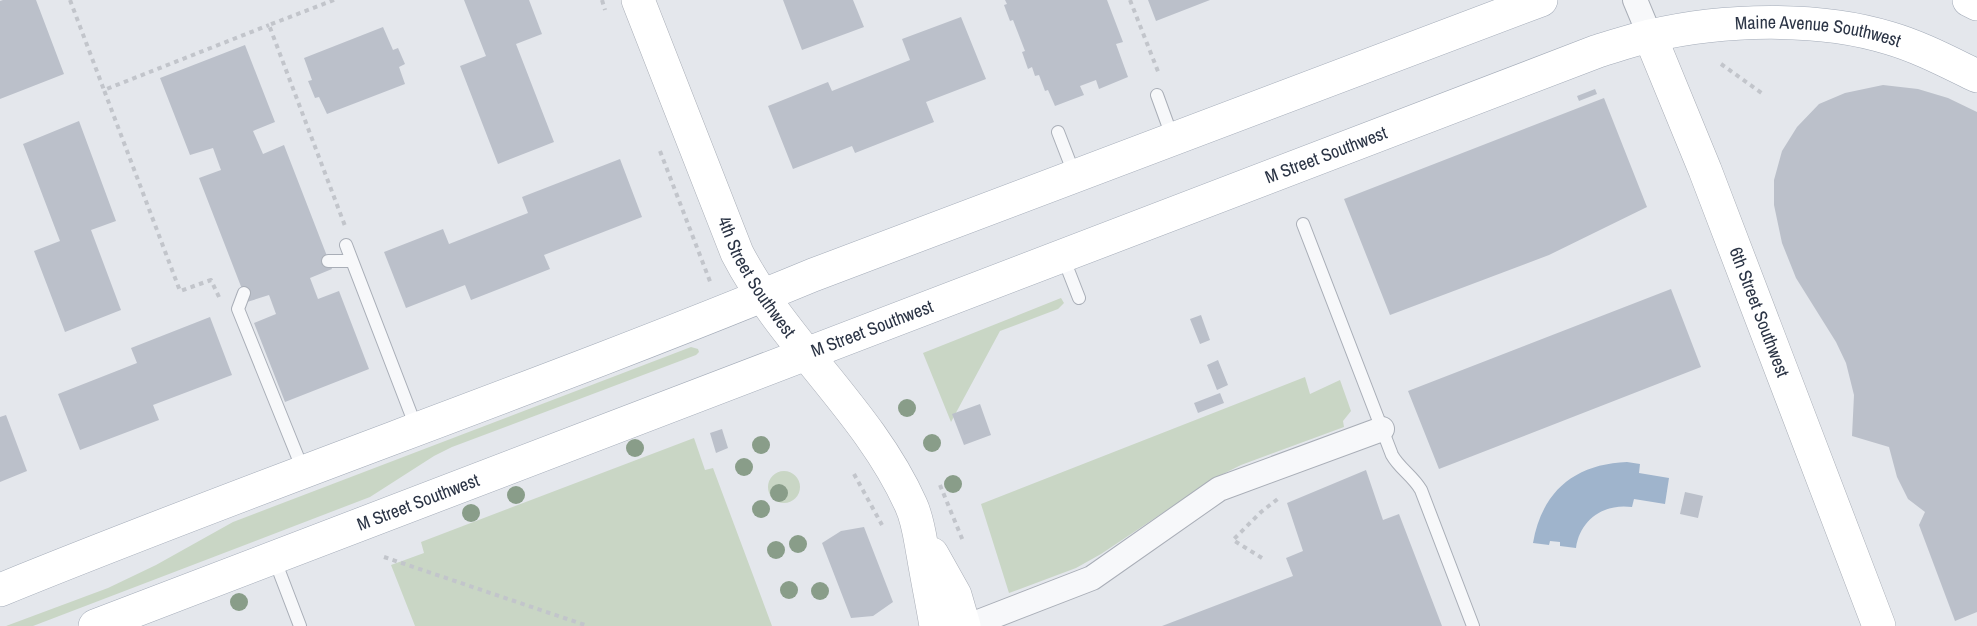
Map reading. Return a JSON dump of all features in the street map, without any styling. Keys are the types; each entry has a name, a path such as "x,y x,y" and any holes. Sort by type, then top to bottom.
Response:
{"main road":[{"name":"4th Street Southwest","path":"638,0 737,253 762,297 840,394 876,444 912,506 936,626"},
{"path":"0,590 416,428 705,320 813,275 1541,0"},
{"path":"1969,0 1977,4"},
{"name":"Maine Avenue Southwest","path":"1650,36 1724,25 1777,23 1836,26 1907,44 1977,76"},
{"name":"M Street Southwest","path":"95,626 1476,96 1598,51 1650,36"},
{"name":"6th Street Southwest","path":"1650,36 1705,170 1879,626"},
{"name":"4th Street Southwest","path":"918,527 955,596 966,626"}],"street":[{"name":"6th Street Southwest","path":"1635,0 1650,36"},
{"path":"966,626 1092,578 1219,489 1382,429"}],"lane":[{"path":"1157,95 1174,140"},
{"path":"1059,132 1075,177"},
{"path":"1303,224 1397,465 1414,478 1421,490 1473,626"},
{"path":"346,245 416,428"},
{"path":"1062,256 1078,298"},
{"path":"328,261 352,261"},
{"path":"244,293 238,309 304,471"},
{"path":"274,557 300,626"}],"path":[{"path":"70,0 180,291 211,280 221,302"},
{"path":"104,90 334,0"},
{"path":"1130,0 1163,82"},
{"path":"269,25 345,227"},
{"path":"1721,64 1763,94"},
{"path":"849,465 882,526"},
{"path":"1262,558 1233,540 1280,497"},
{"path":"384,557 588,626"}],"green space":[{"path":"1061,298 1064,303 1058,309 1000,331 951,422 923,353"},
{"path":"691,347 698,349 699,352 696,355 452,447 370,497 33,626 6,626 108,588 156,565 233,522"},
{"path":"1305,377 1310,394 1340,380 1351,411 1343,421 1344,427 1241,465 1215,478 1101,554 1076,568 1009,593 981,504"},
{"path":"694,438 705,470 713,468 772,626 415,626 391,565 424,553 421,542"},
{"path":"784,471 796,475 800,487 796,499 784,503 772,499 768,487 772,475"}],"water":[{"path":"1627,462 1640,464 1639,473 1669,478 1665,504 1634,499 1632,507 1622,506 1603,511 1588,521 1578,538 1576,548 1560,546 1560,542 1550,541 1549,545 1533,543 1544,509 1564,484 1592,468"}],"building":[{"path":"36,0 64,74 0,99 0,1"},
{"path":"464,0 529,0 542,34 516,44 554,142 498,164 460,66 486,56"},
{"path":"783,0 853,0 864,27 802,50"},
{"path":"1005,0 1107,0 1123,42 1116,44 1128,77 1099,89 1096,80 1080,86 1084,95 1055,106 1048,90 1045,91 1039,75 1035,76 1032,67 1028,69 1022,52 1025,51 1013,20 1010,21 1004,5 1007,4"},
{"path":"1148,0 1210,0 1156,21"},
{"path":"961,17 986,79 926,102 934,122 855,153 852,146 793,169 768,106 828,82 832,91 910,60 902,39"},
{"path":"383,27 393,50 398,48 405,64 399,67 405,84 327,114 319,97 315,98 308,81 312,80 304,58"},
{"path":"245,45 275,122 253,131 263,154 284,145 332,269 310,278 318,299 339,291 369,369 285,402 254,323 276,314 269,295 247,302 199,178 221,170 213,148 190,155 160,78"},
{"path":"1883,85 1918,89 1948,98 1977,112 1977,612 1955,621 1919,525 1925,512 1908,499 1897,477 1889,447 1852,436 1854,395 1846,363 1836,342 1796,278 1782,243 1774,205 1774,180 1782,151 1797,127 1819,104 1845,93"},
{"path":"1595,89 1597,94 1579,101 1577,96"},
{"path":"1604,98 1647,207 1549,255 1390,315 1344,199"},
{"path":"79,121 116,221 91,230 121,310 65,332 34,251 60,241 23,144"},
{"path":"620,159 642,217 544,255 550,269 471,300 465,285 406,308 384,252 443,229 449,244 528,213 522,197"},
{"path":"1671,289 1701,367 1439,469 1408,391"},
{"path":"1201,315 1210,340 1200,344 1190,319"},
{"path":"210,317 232,375 153,405 159,420 80,450 58,394 137,363 131,348"},
{"path":"1218,360 1228,385 1217,390 1207,365"},
{"path":"1220,393 1224,403 1198,413 1194,403"},
{"path":"980,404 991,435 964,445 952,414"},
{"path":"6,415 27,471 0,482 0,417"},
{"path":"722,429 728,448 716,453 710,433"},
{"path":"1366,470 1383,520 1399,514 1442,626 1162,626 1293,576 1286,558 1303,551 1287,503"},
{"path":"1685,492 1703,496 1698,518 1680,514"},
{"path":"864,527 893,602 873,616 851,618 822,543 841,531"}]}
